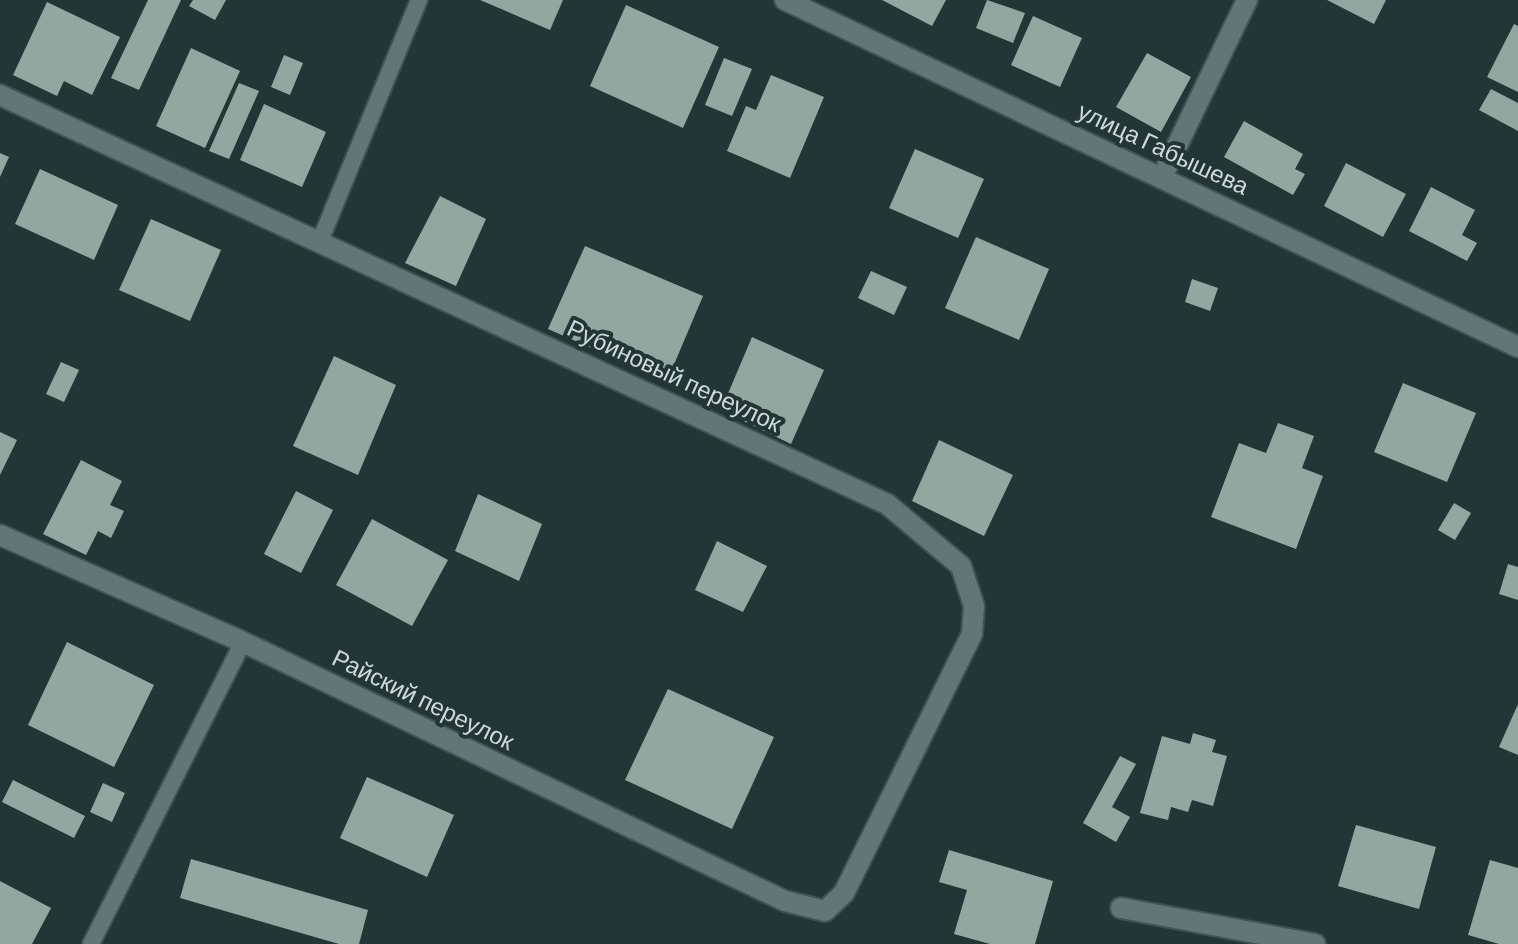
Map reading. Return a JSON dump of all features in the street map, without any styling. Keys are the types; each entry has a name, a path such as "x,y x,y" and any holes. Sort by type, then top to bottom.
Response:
{"street":[{"name":"улица Габышева","path":"785,0 817,7 1162,177 1518,347"},
{"path":"1162,177 1247,0"},
{"name":"Рубиновый переулок","path":"0,95 887,504 961,566 974,606 972,634 844,893 825,911"},
{"name":"Райский переулок","path":"0,535 243,642 785,901 825,911"},
{"path":"1121,908 1315,944"}],"lane":[{"path":"320,241 419,0"},
{"path":"91,944 243,642"}],"building":[{"path":"148,0 181,0 139,90 111,78"},
{"path":"193,0 226,0 215,20 189,6"},
{"path":"480,0 563,0 550,30"},
{"path":"882,0 946,0 932,26"},
{"path":"987,0 1025,13 1013,43 976,28"},
{"path":"1327,0 1386,0 1374,24"},
{"path":"47,2 120,37 92,95 64,81 57,96 13,75"},
{"path":"626,5 719,47 683,128 590,86"},
{"path":"1033,16 1082,38 1060,87 1011,65"},
{"path":"1514,24 1518,26 1518,92 1487,77"},
{"path":"191,48 240,71 205,148 156,126"},
{"path":"1147,53 1191,77 1161,132 1116,107"},
{"path":"284,55 303,63 290,95 271,87"},
{"path":"724,58 752,69 732,116 705,105"},
{"path":"771,75 824,97 790,178 727,151 746,106 756,110"},
{"path":"239,83 259,91 229,159 209,151"},
{"path":"1491,89 1518,103 1518,131 1479,110"},
{"path":"264,104 326,132 302,187 240,160"},
{"path":"1244,121 1303,154 1295,169 1305,174 1293,195 1224,157"},
{"path":"915,149 984,179 958,238 889,208"},
{"path":"0,153 9,157 0,177"},
{"path":"1346,163 1406,194 1383,237 1324,206"},
{"path":"40,169 118,205 94,260 15,224"},
{"path":"1431,187 1475,210 1462,235 1477,243 1467,261 1409,231"},
{"path":"440,196 486,219 456,286 405,263"},
{"path":"151,219 221,250 190,321 119,290"},
{"path":"976,237 1049,269 1019,340 945,308"},
{"path":"585,246 703,296 667,381 548,329"},
{"path":"871,271 907,287 894,315 858,298"},
{"path":"1192,279 1218,288 1210,311 1185,302"},
{"path":"752,337 824,370 791,444 721,410"},
{"path":"334,356 396,385 358,475 293,446"},
{"path":"61,362 79,370 64,402 46,394"},
{"path":"1403,383 1476,413 1447,482 1374,452"},
{"path":"1278,423 1314,436 1302,468 1323,476 1296,549 1211,517 1239,443 1266,453"},
{"path":"0,432 17,440 0,475"},
{"path":"939,440 1013,475 984,536 912,501"},
{"path":"81,460 122,481 110,505 124,511 111,538 98,531 86,555 43,534"},
{"path":"296,491 333,510 301,573 264,554"},
{"path":"478,494 542,524 519,581 455,551"},
{"path":"1454,503 1471,513 1455,540 1438,530"},
{"path":"372,519 448,560 412,626 336,585"},
{"path":"717,541 767,566 743,612 695,590"},
{"path":"1508,564 1518,567 1518,600 1499,594"},
{"path":"67,642 154,685 114,767 28,725"},
{"path":"668,689 774,737 732,829 625,780"},
{"path":"1518,704 1518,755 1499,747"},
{"path":"1193,733 1216,740 1212,752 1227,756 1213,806 1192,800 1188,812 1171,807 1168,820 1140,813 1162,736 1190,744"},
{"path":"1120,756 1136,764 1112,807 1130,817 1116,842 1083,823"},
{"path":"367,777 454,815 427,877 340,838"},
{"path":"13,780 85,816 74,838 2,802"},
{"path":"103,783 125,793 112,822 90,812"},
{"path":"1356,825 1436,847 1419,909 1338,886"},
{"path":"949,850 1053,881 1035,944 990,944 954,934 967,890 939,882"},
{"path":"191,859 368,910 359,944 339,944 180,898"},
{"path":"1490,860 1518,868 1518,944 1499,944 1468,935"},
{"path":"0,881 51,908 32,944 0,944"}]}
